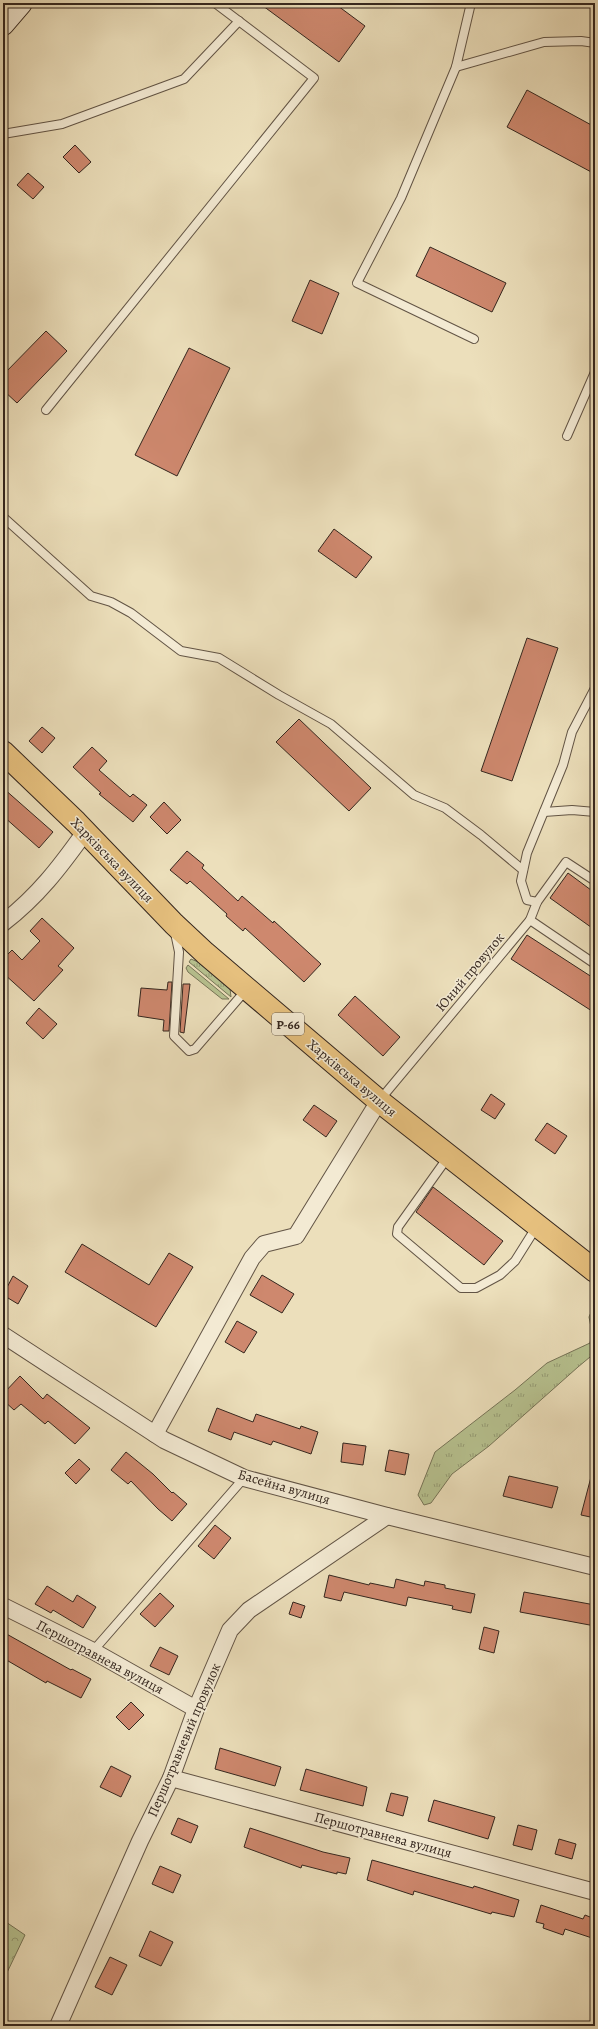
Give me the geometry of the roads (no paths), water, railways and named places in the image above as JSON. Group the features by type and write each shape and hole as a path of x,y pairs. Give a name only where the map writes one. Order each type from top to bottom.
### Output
{"main road":[{"name":"Харківська вулиця","path":"3,752 85,832 174,924 247,989 379,1102 595,1271"}],"street":[{"path":"3,24 21,3"},
{"path":"3,923 20,910 54,876 85,832"},
{"path":"155,1434 252,1258 264,1244 296,1236 379,1102"},
{"name":"Басейна вулиця","path":"3,1335 155,1434 244,1478 387,1516 595,1567"},
{"name":"Першотравневий провулок","path":"58,2026 140,1841 171,1778 196,1709 230,1630 249,1610 387,1516"},
{"name":"Першотравнева вулиця","path":"3,1606 93,1652 196,1709"},
{"name":"Першотравнева вулиця","path":"171,1778 595,1892"}],"lane":[{"path":"46,410 314,78 215,3"},
{"path":"472,3 456,68 400,198 357,283 474,339"},
{"path":"3,134 62,124 184,79 239,21"},
{"path":"456,68 544,42 595,43"},
{"path":"567,436 595,372"},
{"path":"3,516 91,596 111,602 131,613 181,651 220,658 279,695 331,724 414,795 445,808 481,835 523,870"},
{"path":"537,902 527,900 521,881 527,854 564,765 572,732 595,688"},
{"path":"544,812 572,810 595,812"},
{"name":"Юний провулок","path":"379,1102 530,920 537,902 566,862 595,881"},
{"path":"530,920 595,964"},
{"path":"174,924 179,952 174,1036 189,1051 195,1049 247,989"},
{"path":"448,1156 398,1227 397,1234 461,1288 476,1288 500,1275 515,1261 538,1226"},
{"path":"93,1652 244,1478"}]}
